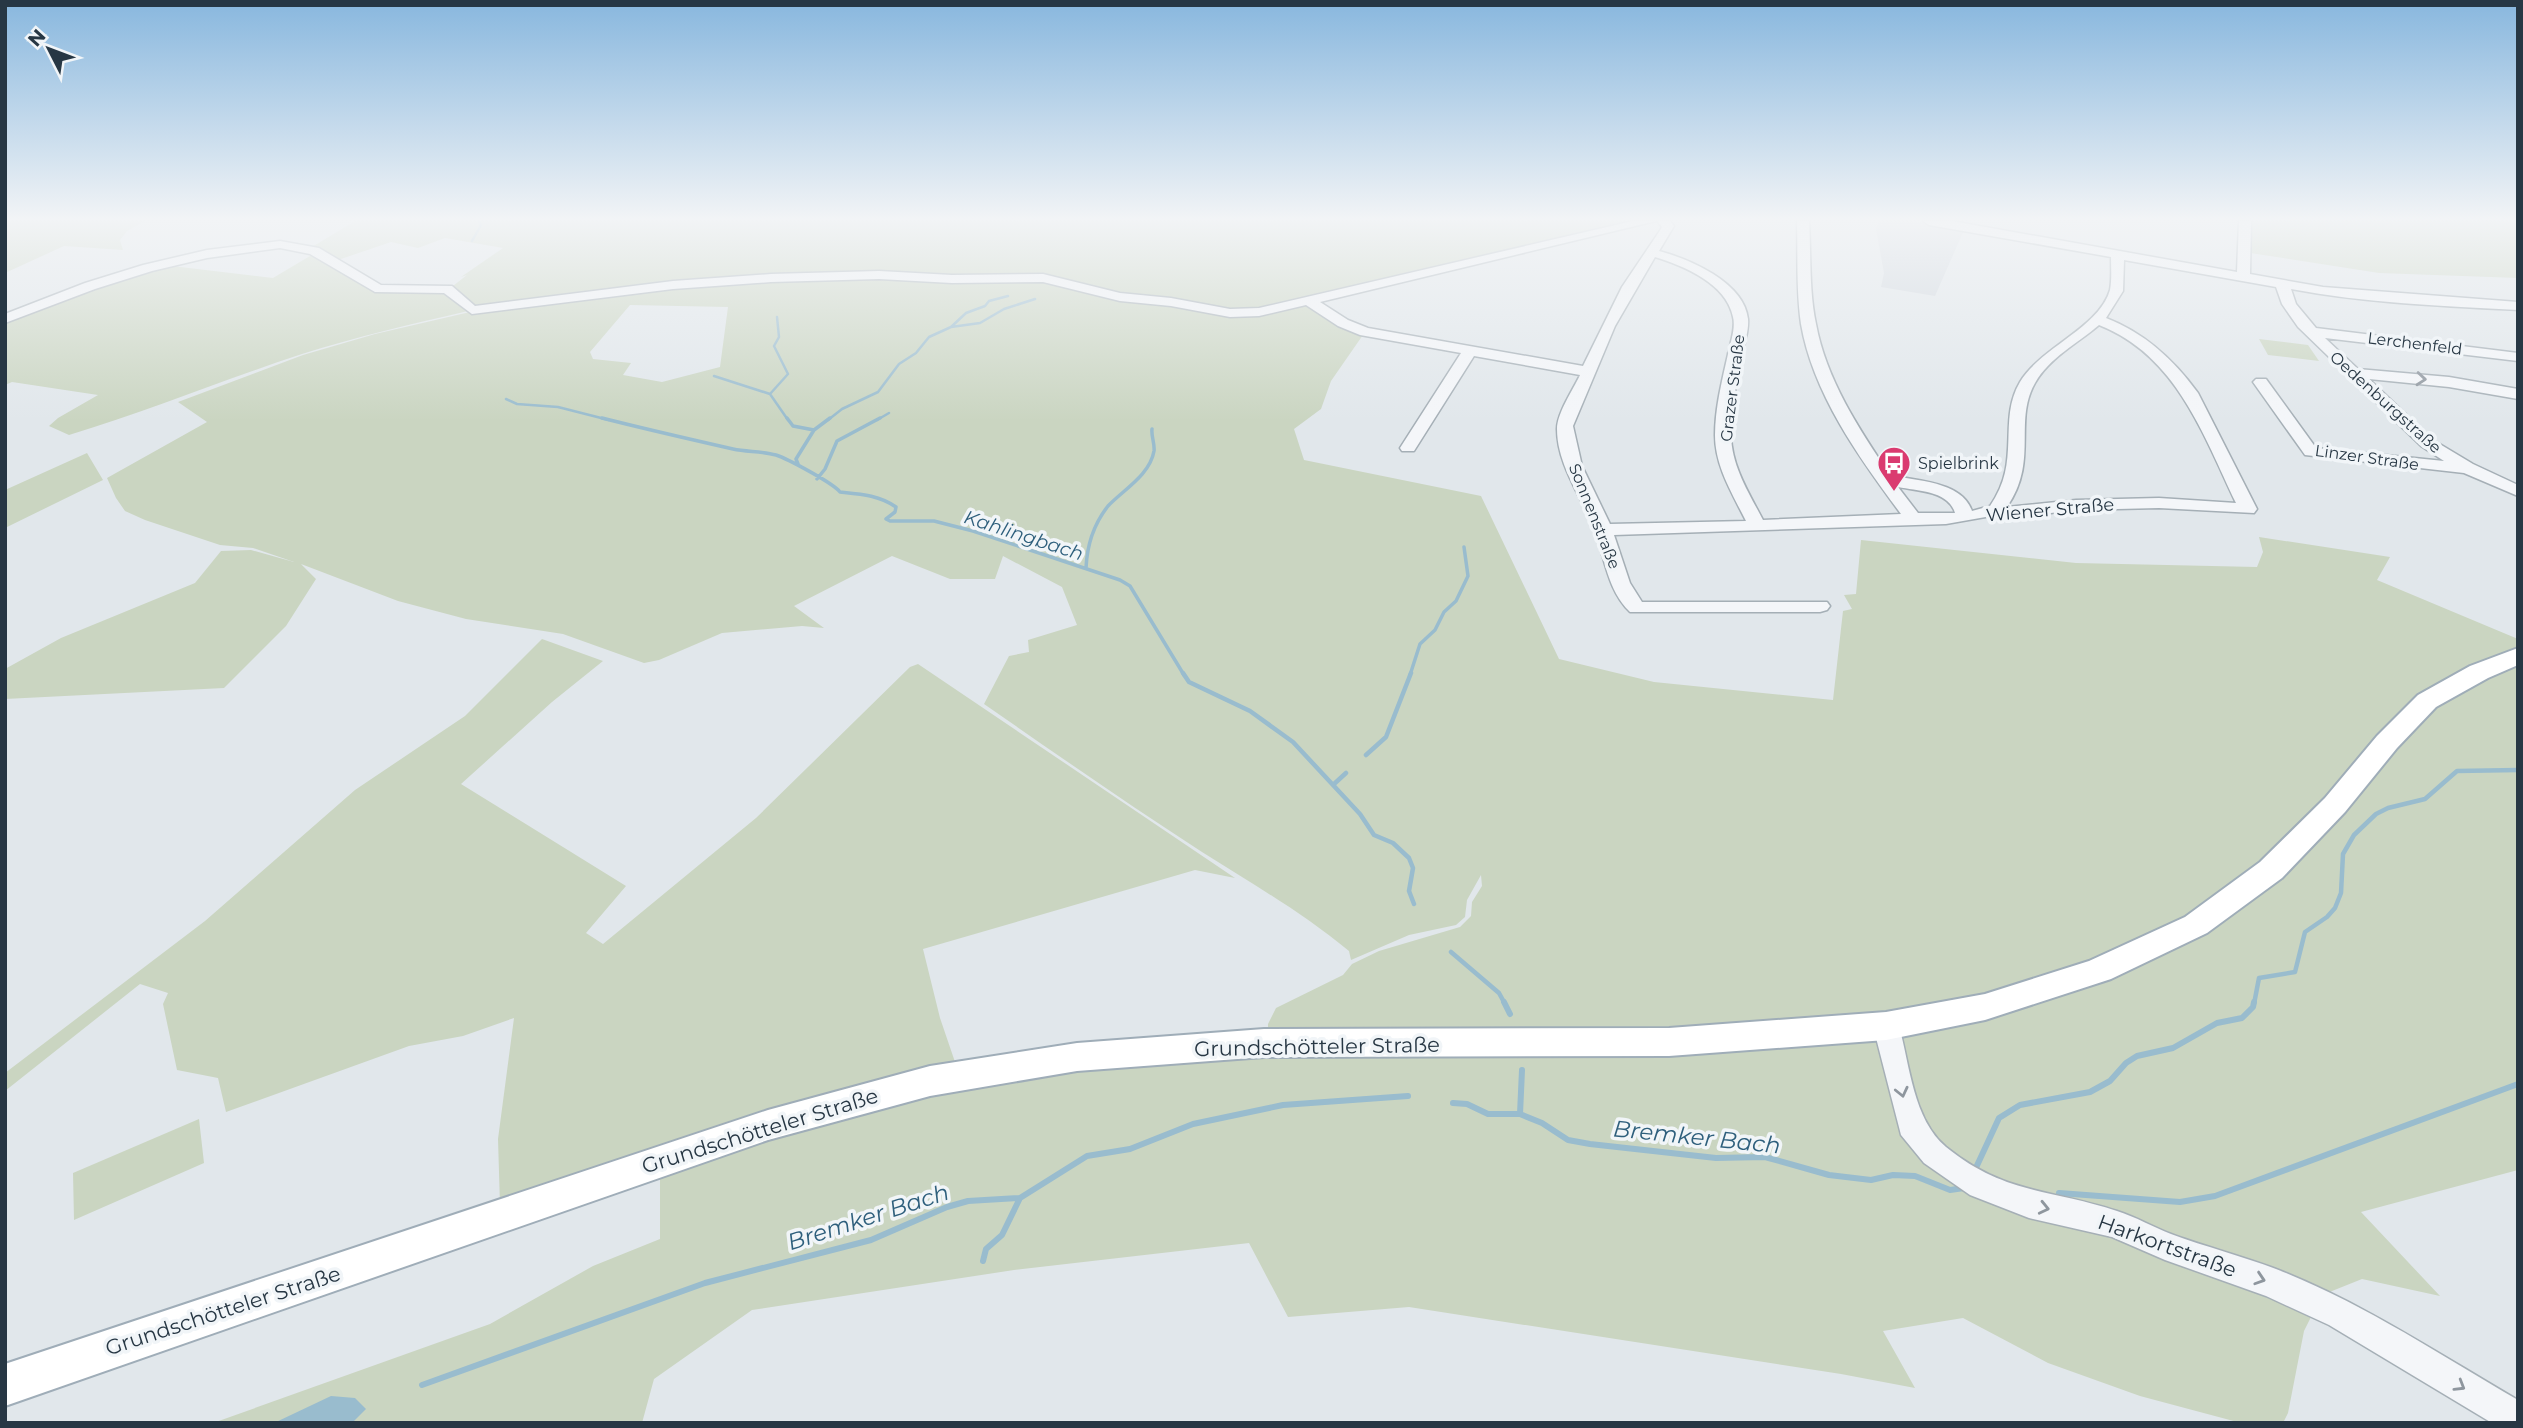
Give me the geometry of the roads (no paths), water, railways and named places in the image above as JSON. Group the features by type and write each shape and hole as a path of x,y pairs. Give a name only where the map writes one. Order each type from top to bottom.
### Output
{"main road":[{"name":"Grundschötteler Straße","path":"5,1385 756,1129 860,1098 930,1081 1077,1057 1264,1043 1669,1042 1886,1026 1985,1007 2087,974 2196,925 2271,870 2335,805 2387,742 2427,701 2479,672 2518,656"}],"street":[{"path":"5,319 84,288"},
{"path":"376,288 447,289 472,310 652,288"},
{"path":"1077,288 1096,293 1171,302 1230,313 1259,312 1371,288"},
{"name":"Sonnenstraße","path":"1629,288 1566,425 1566,441 1580,484 1603,530 1627,598 1637,608 1820,606"},
{"name":"Grazer Straße","path":"1722,288 1737,304 1741,319 1726,414 1724,446 1733,478 1756,524"},
{"path":"1808,288 1812,339 1832,390 1883,478 1913,518"},
{"path":"1996,510 2014,479 2020,398 2029,379 2053,354 2097,319 2111,303 2116,288"},
{"name":"Oedenburgstraße","path":"2283,288 2289,304 2311,332 2427,443 2467,468 2518,491"},
{"path":"2308,288 2374,297 2518,306"},
{"path":"1311,302 1352,328 1590,372"},
{"name":"Wiener Straße","path":"1603,530 1965,517 1996,510 2010,513 2076,505 2159,503 2248,509 2190,393 2179,378 2146,346 2117,326 2097,319"},
{"name":"Lerchenfeld","path":"2311,332 2425,343 2518,357"},
{"path":"1408,448 1470,350"},
{"path":"2353,373 2449,382 2518,394"},
{"name":"Linzer Straße","path":"2261,382 2311,452 2467,468"},
{"path":"1883,478 1951,494 1961,503 1965,517"},
{"name":"Harkortstraße","path":"1886,1026 1911,1126 1934,1154 1969,1179 2029,1205 2115,1224 2165,1246 2273,1283 2340,1314 2517,1419"}],"water":[{"path":"331,1396 355,1398 366,1409 352,1423 274,1423"}],"waterway":[{"path":"951,327 966,313 985,306 989,301 1008,296"},
{"path":"951,327 980,323 1004,309 1035,299"},
{"path":"770,394 788,374 774,346 779,337 777,317"},
{"path":"828,420 842,409 878,392 899,364 916,353 929,337 951,327"},
{"path":"714,376 770,394"},
{"path":"770,394 788,420"},
{"name":"Kahlingbach","path":"506,399 517,404 558,407 609,420"},
{"path":"877,420 889,413"},
{"name":"Kahlingbach","path":"602,418 733,449 776,455 819,477"},
{"path":"787,418 793,426 814,430"},
{"path":"814,430 830,418"},
{"path":"819,477 837,441 880,418"},
{"path":"1086,568 1089,543 1098,520 1108,506 1142,475 1151,460 1154,448 1152,429"},
{"path":"798,464 796,459 814,430"},
{"name":"Kahlingbach","path":"819,477 840,492 869,496 890,503 896,507 895,512 886,519 890,521 934,521 973,531 1120,580 1130,586 1184,675"},
{"path":"1410,675 1420,644 1435,630 1444,612 1456,601 1468,576 1464,547"},
{"name":"Kahlingbach","path":"1183,673 1189,682 1250,711 1293,742 1360,814 1374,835 1393,843 1409,858 1413,868 1409,891 1414,904"},
{"path":"1366,755 1386,737 1411,673"},
{"name":"Bremker Bach","path":"2254,1004 2259,978 2295,972 2305,932 2335,908 2341,893 2343,854 2354,835 2376,814 2388,808 2425,799 2457,771 2518,770"},
{"path":"1334,784 1346,773"},
{"path":"1451,952 1499,993 1505,1004"},
{"name":"Bremker Bach","path":"1974,1172 1999,1118 2020,1105 2090,1092 2110,1081 2126,1063 2137,1056 2173,1048 2217,1023 2242,1018 2253,1007 2254,1002"},
{"path":"1505,1004 1510,1014"},
{"path":"1520,1114 1522,1070"},
{"path":"2059,1193 2180,1202 2215,1196 2518,1084"},
{"name":"Bremker Bach","path":"1020,1198 1087,1156 1130,1149 1193,1124 1283,1105 1408,1096"},
{"name":"Bremker Bach","path":"1453,1103 1467,1104 1488,1114 1520,1114"},
{"name":"Bremker Bach","path":"1520,1114 1542,1123 1568,1140 1590,1144 1716,1158 1765,1157 1829,1175 1871,1180 1893,1175 1915,1176 1950,1190 1964,1188"},
{"name":"Bremker Bach","path":"422,1385 705,1283 871,1240 947,1207 968,1201 1020,1198"},
{"path":"983,1261 986,1249 1002,1235 1020,1198"}],"place":[{"name":"Spielbrink","path":"1894,493"}]}
